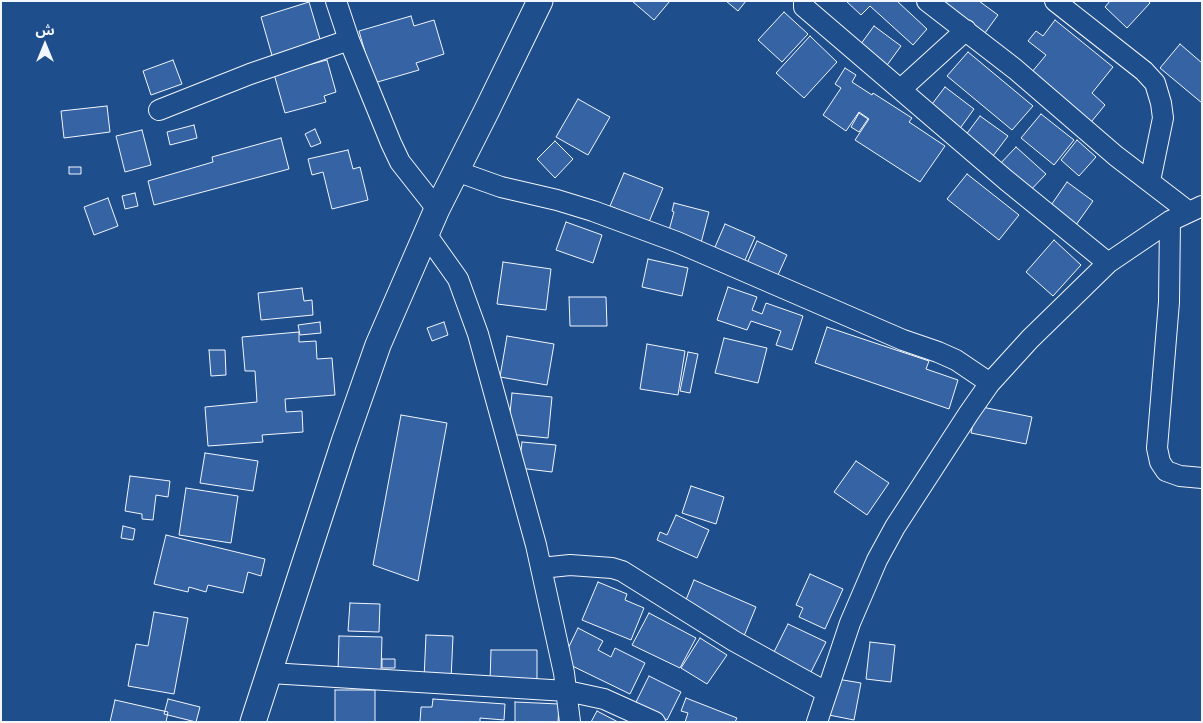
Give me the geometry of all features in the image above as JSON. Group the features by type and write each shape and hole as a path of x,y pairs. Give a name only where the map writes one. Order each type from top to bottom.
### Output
{"main road":[{"path":"252,722 270,673 344,442 378,345 437,209 492,102 540,1"}],"street":[{"path":"336,1 349,40 390,143 400,162 437,209"},
{"path":"804,1 804,7 1006,180 1108,264"},
{"path":"927,1 1015,68 1116,156 1150,181 1195,209"},
{"path":"1055,1 1144,71 1155,83 1163,118 1150,181"},
{"path":"902,89 966,30"},
{"path":"159,110 259,71 349,40"},
{"path":"456,172 501,187 557,200 593,211 677,242 903,340 956,360 990,383"},
{"path":"817,722 861,594 886,543 990,383 1030,339 1108,264 1170,221 1195,209"},
{"path":"1170,221 1169,302 1157,448 1160,462 1166,471 1180,476 1202,478"},
{"path":"426,234 458,279 478,334 536,545 567,691 570,722"},
{"path":"536,545 570,565"},
{"path":"541,568 570,565 612,568 622,571 734,641 826,692"},
{"path":"546,592 570,565"},
{"path":"270,673 567,691 604,699 655,722"}],"building":[{"path":"632,1 670,1 654,20"},
{"path":"726,1 746,1 738,11"},
{"path":"846,1 897,1 927,29 913,45 870,6 861,15"},
{"path":"932,1 979,1 998,15 982,37"},
{"path":"1110,1 1148,1 1150,3 1127,28 1105,7"},
{"path":"309,2 320,39 308,43 310,48 273,59 261,17"},
{"path":"784,12 808,34 782,62 758,40"},
{"path":"411,16 414,26 434,20 444,54 416,63 419,70 374,83 359,31"},
{"path":"1055,20 1113,67 1092,93 1105,105 1087,127 1027,78 1046,55 1028,41 1036,31 1043,36"},
{"path":"874,26 901,46 882,72 855,52"},
{"path":"810,36 837,62 804,98 776,73"},
{"path":"1180,44 1202,63 1202,103 1160,68"},
{"path":"968,52 1033,106 1012,130 947,76"},
{"path":"173,60 182,84 151,95 143,71"},
{"path":"327,60 336,92 324,96 326,102 285,113 274,74"},
{"path":"845,68 856,75 852,82 912,118 909,122 945,146 920,182 855,140 869,119 859,112 846,131 823,115 841,88 835,84"},
{"path":"945,87 974,109 956,134 926,112"},
{"path":"578,99 610,117 588,155 556,137"},
{"path":"107,106 110,132 64,138 61,111"},
{"path":"859,113 868,119 859,132 851,127"},
{"path":"1041,114 1074,140 1054,165 1021,138"},
{"path":"980,116 1008,136 993,156 965,136"},
{"path":"194,125 197,138 170,145 167,132"},
{"path":"315,129 321,143 311,147 305,134"},
{"path":"142,130 151,165 125,172 116,136"},
{"path":"281,138 289,169 154,205 148,181 213,162 212,157"},
{"path":"1077,140 1096,157 1079,176 1061,160"},
{"path":"555,141 573,159 555,178 537,159"},
{"path":"1016,147 1046,174 1026,195 997,167"},
{"path":"348,150 353,169 360,167 368,200 332,209 323,172 312,175 308,159"},
{"path":"69,167 81,167 81,174 69,174"},
{"path":"624,173 663,188 649,222 610,206"},
{"path":"967,174 1019,215 999,240 947,199"},
{"path":"1067,182 1093,201 1071,232 1045,214"},
{"path":"135,193 138,206 125,209 122,196"},
{"path":"108,198 118,226 94,235 84,207"},
{"path":"674,203 709,212 701,243 668,234 674,212 672,211"},
{"path":"566,222 602,235 593,263 556,250"},
{"path":"725,224 755,237 742,267 712,254"},
{"path":"1054,240 1081,265 1053,296 1026,272"},
{"path":"757,241 787,255 773,286 743,272"},
{"path":"648,259 688,268 682,296 642,287"},
{"path":"503,262 551,269 546,310 497,304"},
{"path":"728,287 757,297 752,310 762,314 766,303 803,316 792,350 776,345 781,331 751,321 747,330 717,320"},
{"path":"302,288 304,301 312,300 313,315 261,320 258,293"},
{"path":"569,297 606,297 607,326 570,326"},
{"path":"320,322 321,333 300,335 298,325"},
{"path":"444,322 448,335 432,341 427,328"},
{"path":"827,327 929,361 926,369 958,380 949,409 815,363"},
{"path":"299,332 299,342 316,341 317,359 332,358 335,395 285,399 286,412 302,411 303,432 262,435 263,442 208,446 205,407 257,402 255,371 245,371 242,337"},
{"path":"507,336 554,344 547,385 500,377"},
{"path":"724,338 767,348 758,383 715,373"},
{"path":"647,344 685,351 678,395 640,389"},
{"path":"209,350 225,350 226,375 211,376"},
{"path":"688,352 698,354 690,393 680,391"},
{"path":"512,393 552,397 548,438 508,434"},
{"path":"977,406 1032,417 1026,444 971,433"},
{"path":"401,415 447,423 418,581 373,565"},
{"path":"522,442 556,445 552,472 519,468"},
{"path":"205,453 258,461 253,491 200,483"},
{"path":"856,461 889,483 867,515 834,492"},
{"path":"130,476 170,481 168,497 156,495 153,520 142,519 142,514 125,511"},
{"path":"691,486 724,497 716,524 682,513"},
{"path":"186,488 238,496 231,543 179,535"},
{"path":"676,515 709,530 697,558 657,540 660,532 667,535"},
{"path":"123,526 135,529 133,540 121,538"},
{"path":"166,535 265,559 261,576 248,572 243,593 208,585 206,592 189,587 188,592 154,584"},
{"path":"810,574 843,589 825,629 799,617 803,608 796,605"},
{"path":"694,580 756,607 742,641 681,612"},
{"path":"598,582 627,594 625,600 644,608 631,640 582,620"},
{"path":"350,603 380,604 379,632 348,631"},
{"path":"154,612 188,618 174,694 128,686 136,644 148,646"},
{"path":"649,613 696,638 680,668 632,645"},
{"path":"788,624 826,642 809,676 771,658"},
{"path":"578,628 603,641 598,650 611,657 615,648 645,663 630,694 562,661"},
{"path":"426,635 453,636 451,680 424,679"},
{"path":"339,636 382,637 381,672 338,671"},
{"path":"700,638 727,655 707,684 681,668"},
{"path":"870,642 895,645 891,682 866,679"},
{"path":"491,650 537,650 537,683 490,682"},
{"path":"382,659 395,659 395,668 382,668"},
{"path":"649,676 681,692 667,720 635,704"},
{"path":"831,678 861,683 854,720 824,714"},
{"path":"335,690 375,690 375,722 335,722"},
{"path":"686,698 737,718 735,722 685,722 688,713 681,711"},
{"path":"168,699 200,707 196,722 164,714"},
{"path":"433,699 505,704 504,720 480,718 480,722 420,722 421,707 432,707"},
{"path":"115,700 168,712 166,722 110,722"},
{"path":"515,702 559,704 558,722 515,722"},
{"path":"597,711 618,722 591,722"}]}
